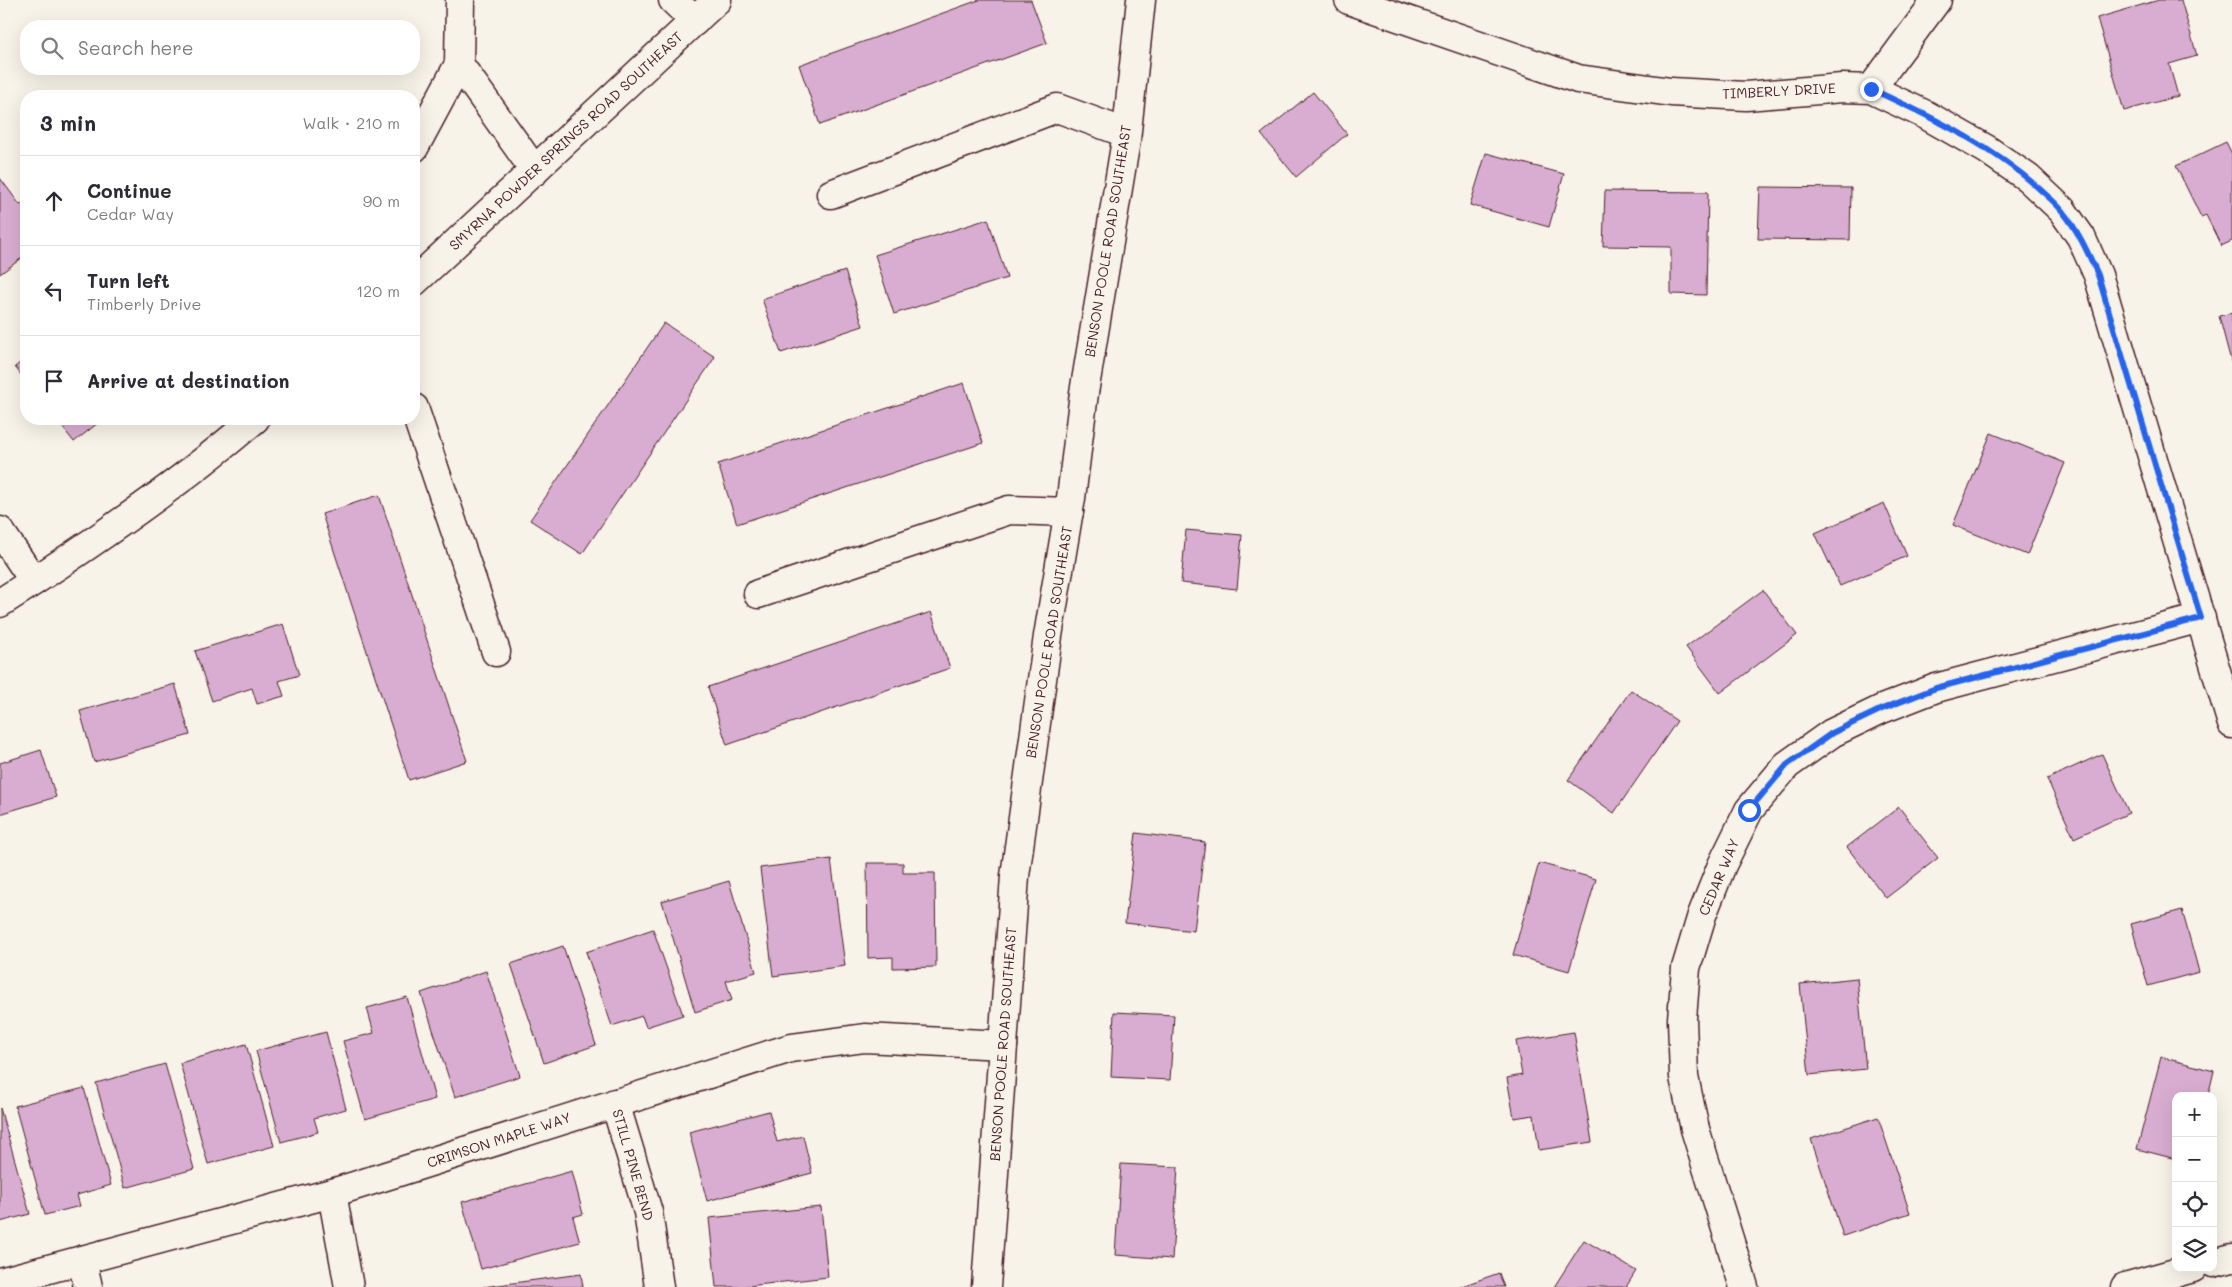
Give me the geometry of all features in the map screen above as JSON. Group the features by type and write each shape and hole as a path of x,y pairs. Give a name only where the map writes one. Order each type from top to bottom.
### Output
{"street":[{"path":"420,137 459,64 460,0"},
{"path":"673,0 695,20"},
{"name":"SMYRNA POWDER SPRINGS ROAD SOUTHEAST","path":"420,276 717,0"},
{"name":"BENSON POOLE ROAD SOUTHEAST","path":"986,1287 1016,876 1048,636 1069,512 1084,393 1126,133 1141,0"},
{"name":"TIMBERLY DRIVE","path":"1349,0 1578,79 1671,92 1746,96 1842,88 1871,89 1926,115 1986,149 2028,178 2062,210 2081,237 2098,275 2232,724"},
{"path":"1871,89 1937,0"},
{"path":"459,64 535,171"},
{"path":"831,194 1057,108 1126,133"},
{"path":"0,603 102,536 164,491 246,425"},
{"path":"420,425 496,652"},
{"path":"758,594 1009,510 1069,512"},
{"path":"0,531 34,582"},
{"name":"CEDAR WAY","path":"1744,1287 1695,1129 1684,1077 1682,1019 1686,968 1702,916 1722,865 1749,810 1787,765 1832,733 1882,709 1945,686 2201,618"},
{"name":"CRIMSON MAPLE WAY","path":"0,1282 332,1193 791,1048 865,1038 1003,1045"},
{"name":"STILL PINE BEND","path":"615,1103 648,1212 659,1287"},
{"path":"332,1193 349,1287"},
{"path":"2217,1262 2232,1258"},
{"path":"82,1260 88,1287"},
{"path":"2125,1287 2179,1272"}],"building":[{"path":"979,0 1031,0 1047,43 820,125 799,65"},
{"path":"2159,0 2181,0 2197,56 2169,64 2178,96 2124,111 2097,18"},
{"path":"1313,92 1347,134 1296,177 1261,134"},
{"path":"2226,142 2232,154 2232,241 2221,246 2206,215 2201,217 2176,166"},
{"path":"1486,153 1564,174 1549,227 1470,205"},
{"path":"0,178 20,205 20,259 0,274"},
{"path":"1760,187 1851,188 1850,240 1758,239"},
{"path":"1605,191 1708,192 1706,295 1671,294 1671,247 1603,246"},
{"path":"988,219 1007,278 894,314 875,255"},
{"path":"845,271 863,326 781,353 762,299"},
{"path":"2232,313 2232,365 2219,316"},
{"path":"664,323 715,357 582,554 530,520"},
{"path":"20,363 20,373 15,367"},
{"path":"964,383 983,443 737,524 718,464"},
{"path":"61,425 95,425 74,442"},
{"path":"1991,433 2065,463 2027,555 1953,525"},
{"path":"379,495 467,761 409,780 322,514"},
{"path":"1884,503 1907,556 1840,586 1815,533"},
{"path":"1186,530 1242,535 1237,589 1181,583"},
{"path":"1763,590 1797,635 1720,693 1686,647"},
{"path":"931,612 950,668 727,745 708,687"},
{"path":"283,624 299,675 279,681 284,696 257,704 252,688 212,701 195,651"},
{"path":"175,684 190,735 94,762 80,711"},
{"path":"1631,690 1677,721 1614,813 1568,780"},
{"path":"41,750 56,797 0,814 0,763"},
{"path":"2102,754 2129,813 2074,838 2047,779"},
{"path":"1899,807 1938,858 1886,898 1847,847"},
{"path":"1136,833 1205,842 1194,931 1125,923"},
{"path":"831,859 845,966 773,976 760,868"},
{"path":"867,863 903,863 903,873 935,873 936,967 893,968 893,957 868,958"},
{"path":"1539,863 1596,879 1569,971 1513,955"},
{"path":"729,881 756,972 726,981 732,1000 695,1012 662,901"},
{"path":"2182,910 2199,972 2148,986 2131,924"},
{"path":"653,929 683,1015 646,1027 642,1016 612,1026 586,952"},
{"path":"563,946 596,1045 544,1063 511,964"},
{"path":"486,971 520,1076 455,1097 421,993"},
{"path":"1857,978 1866,1069 1809,1075 1800,984"},
{"path":"407,997 435,1099 365,1119 343,1041 374,1033 367,1008"},
{"path":"1114,1012 1174,1015 1170,1080 1111,1077"},
{"path":"326,1032 346,1109 314,1118 318,1132 281,1142 256,1051"},
{"path":"1574,1032 1592,1142 1539,1150 1534,1115 1514,1118 1507,1078 1522,1075 1516,1041"},
{"path":"246,1044 274,1146 208,1164 180,1063"},
{"path":"2161,1057 2214,1071 2209,1092 2172,1092 2172,1158 2137,1149"},
{"path":"165,1064 194,1169 125,1188 96,1083"},
{"path":"84,1088 111,1185 77,1195 80,1206 45,1215 15,1106"},
{"path":"0,1108 30,1214 0,1222"},
{"path":"769,1111 777,1142 803,1136 812,1173 707,1201 689,1132"},
{"path":"1878,1117 1910,1213 1843,1236 1811,1139"},
{"path":"1121,1164 1178,1167 1172,1259 1115,1255"},
{"path":"572,1171 583,1214 573,1217 580,1242 481,1269 462,1202"},
{"path":"821,1207 828,1277 739,1287 716,1287 709,1218"},
{"path":"1584,1240 1636,1271 1626,1287 1554,1287"},
{"path":"1499,1273 1504,1287 1459,1287"},
{"path":"581,1274 583,1287 483,1287"}],"route":[{"path":"1749,810 1787,765 1832,733 1882,709 1936,688 2201,618 2098,275 2081,237 2062,210 2028,178 1986,149 1926,115 1871,89"}]}
